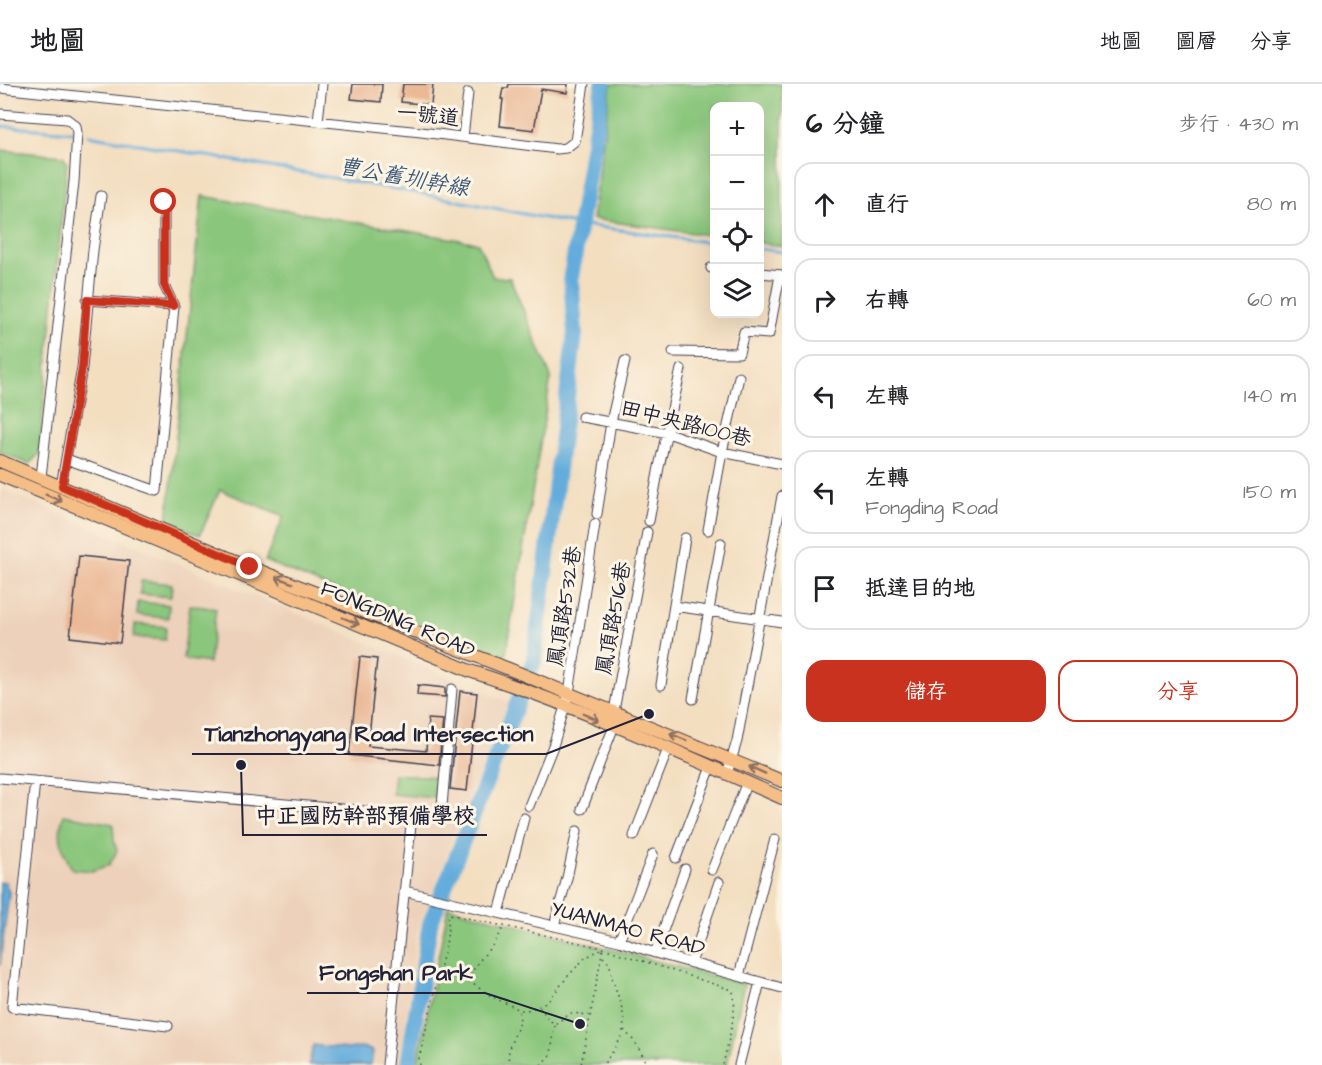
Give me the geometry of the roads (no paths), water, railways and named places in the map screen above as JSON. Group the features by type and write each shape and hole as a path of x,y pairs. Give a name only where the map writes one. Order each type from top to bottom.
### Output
{"main road":[{"name":"FONGDING ROAD","path":"0,461 250,567 542,682 782,781"},
{"name":"FONGDING ROAD","path":"0,475 470,671 510,684 614,726 782,798"}],"street":[{"path":"318,122 322,84"},
{"name":"一號道","path":"0,88 60,89 318,122 566,148 575,141 577,135 584,84"},
{"path":"463,137 468,93"},
{"path":"0,114 67,119 76,126 77,133 74,182 41,477"},
{"path":"62,486 82,368 87,300 101,196"},
{"path":"66,459 158,491 174,306 164,285 164,202"},
{"path":"674,352 739,353 744,332 769,334 781,275 764,273"},
{"path":"87,300 174,306"},
{"name":"鳳頂路532巷","path":"529,806 553,746 569,693 611,422 625,362"},
{"name":"鳳頂路516巷","path":"614,711 659,467 681,369"},
{"path":"708,530 738,377"},
{"name":"田中央路100巷","path":"582,417 668,433 722,452 782,464"},
{"path":"727,774 732,759 782,496"},
{"path":"661,685 685,538"},
{"path":"693,699 721,543"},
{"path":"674,606 782,622"},
{"path":"0,778 441,818 452,689"},
{"path":"582,809 614,726"},
{"path":"634,836 668,749"},
{"path":"676,858 711,767"},
{"path":"35,781 12,1007 168,1026"},
{"path":"712,870 747,783"},
{"path":"387,1065 412,815"},
{"path":"499,913 524,818"},
{"path":"555,926 577,831"},
{"path":"740,976 775,839"},
{"path":"619,941 653,854"},
{"path":"655,953 685,869"},
{"path":"691,963 718,882"},
{"name":"YUANMAO ROAD","path":"404,891 619,941 782,988"},
{"path":"740,1065 760,982"}],"water":[{"path":"0,882 5,882 9,892 0,966"},
{"path":"313,1045 348,1049 362,1047 373,1051 371,1065 309,1065"}],"waterway":[{"path":"408,1065 430,924 534,661 575,333 571,277 603,84"},
{"path":"0,126 72,132"},
{"name":"曹公舊圳幹線","path":"88,135 418,193 570,223 710,242"},
{"name":"曹公舊圳幹線","path":"764,250 782,252"}],"place":[{"name":"Tianzhongyang Road Intersection","path":"649,714"},
{"name":"中正國防幹部預備學校","path":"241,765"},
{"name":"Fongshan Park","path":"580,1024"}]}
